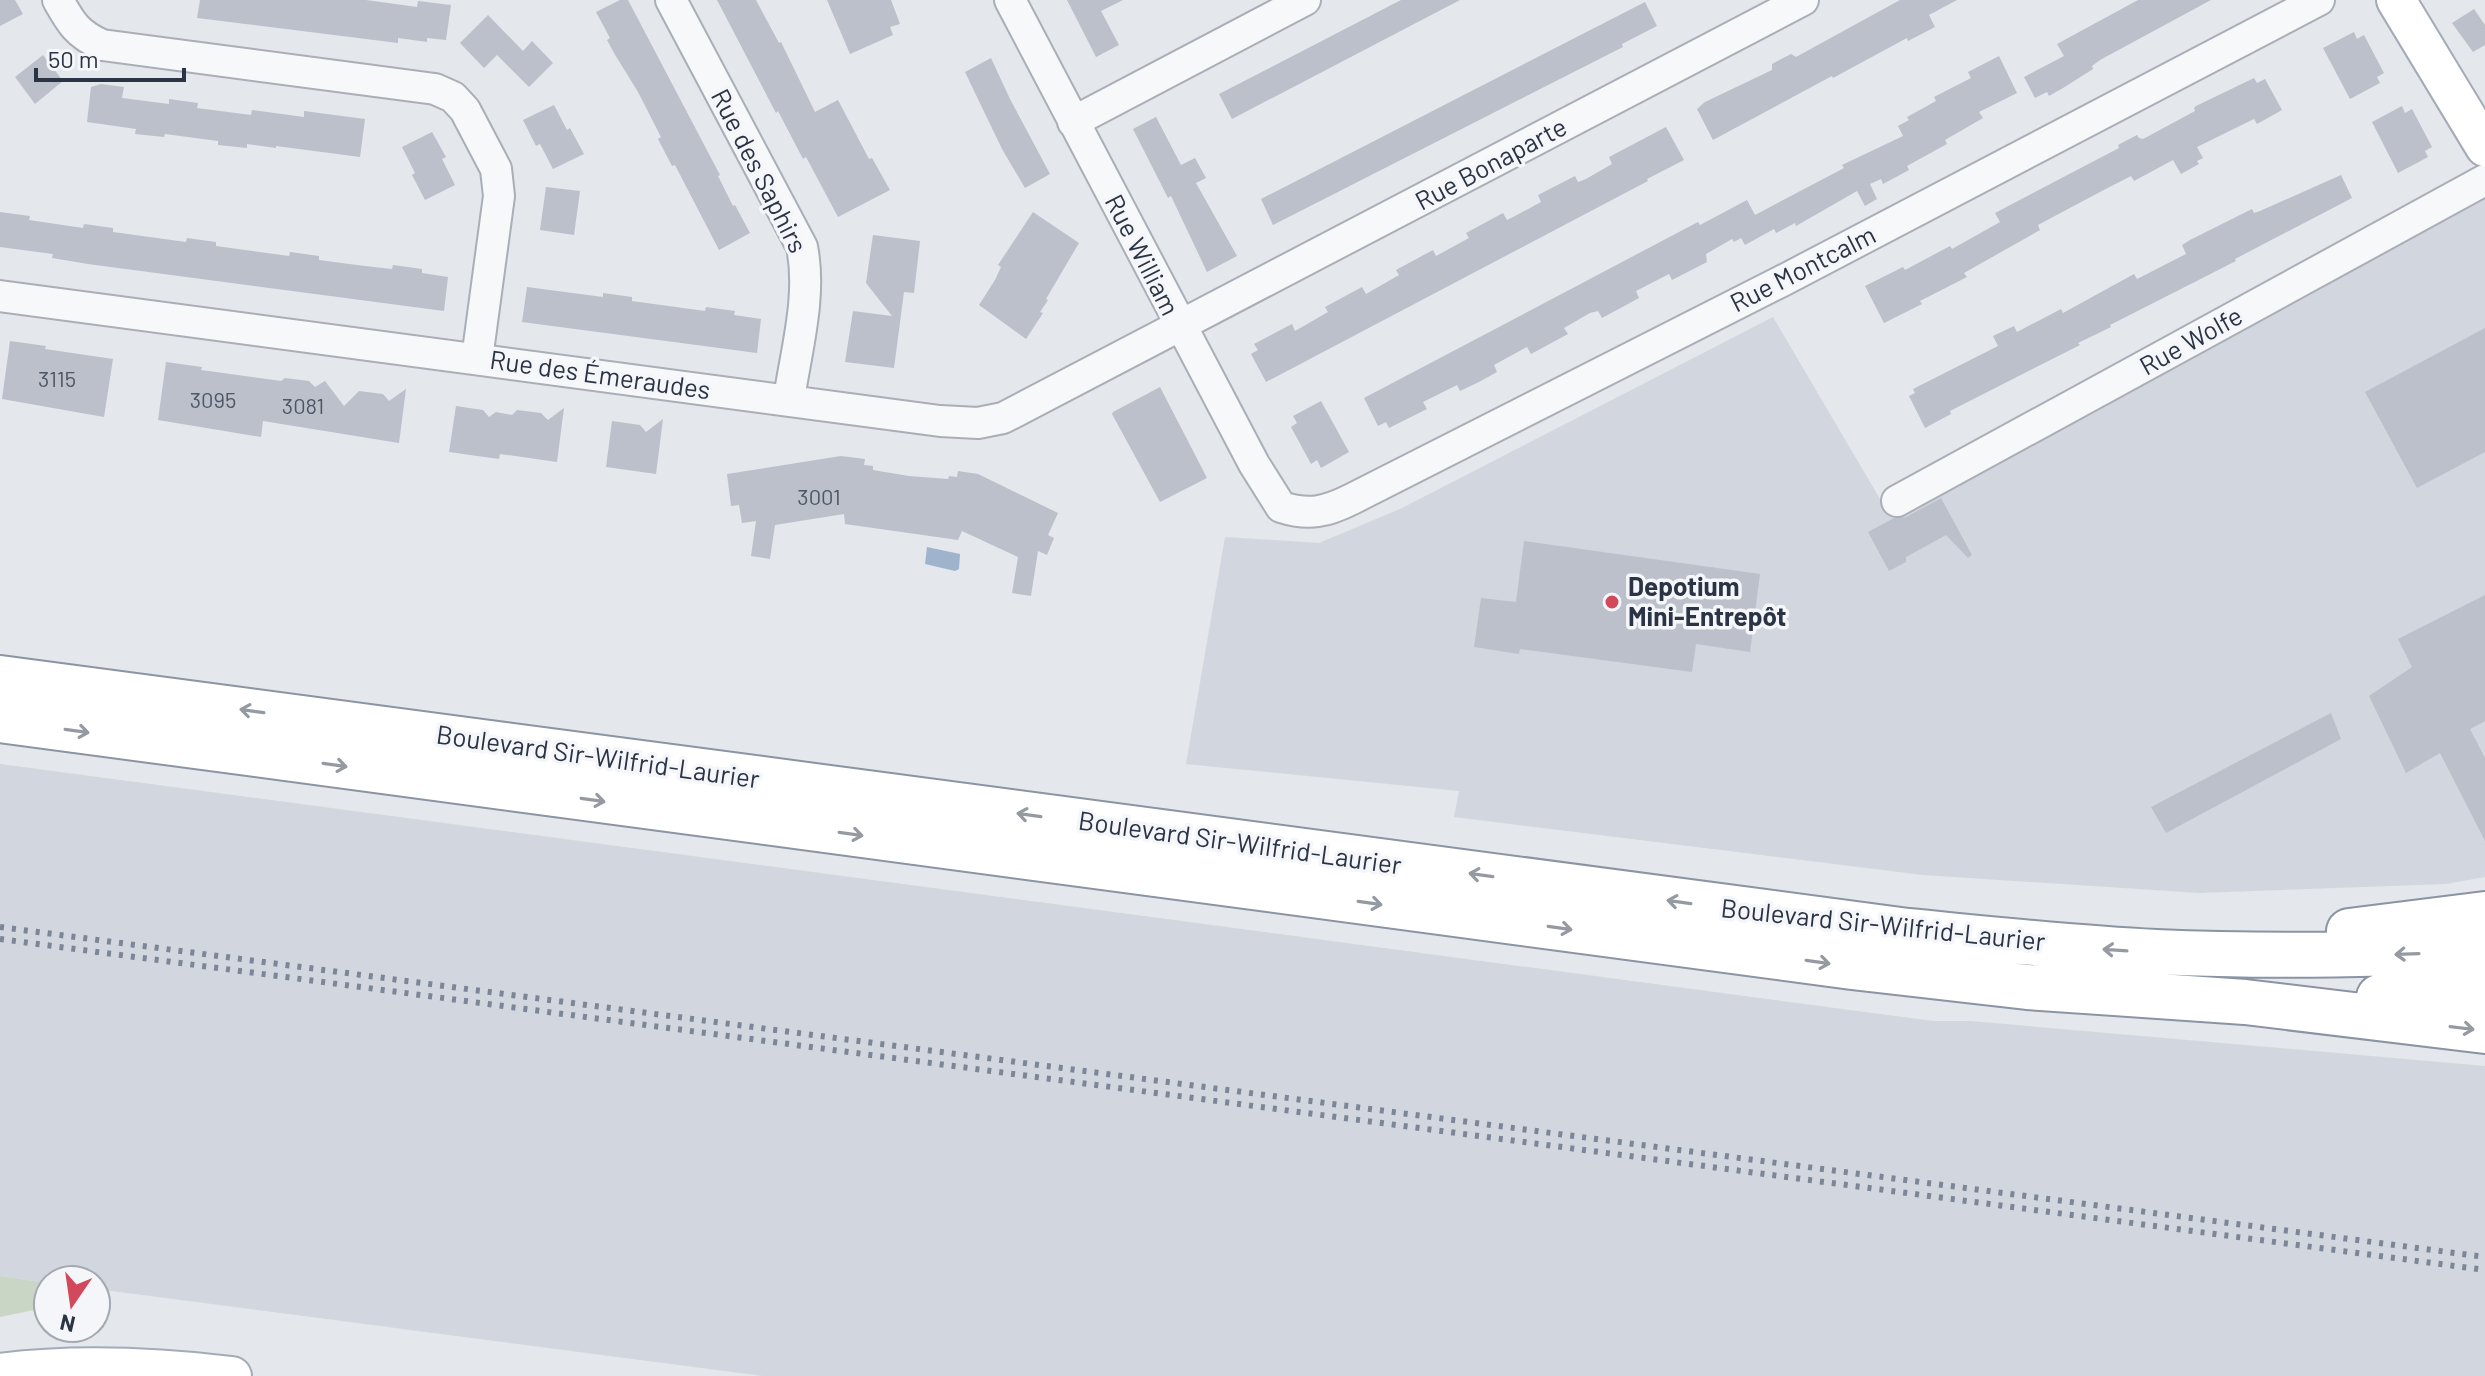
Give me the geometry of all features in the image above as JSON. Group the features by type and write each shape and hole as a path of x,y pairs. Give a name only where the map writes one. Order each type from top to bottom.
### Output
{"highway":[{"path":"0,659 87,689"},
{"name":"Boulevard Sir-Wilfrid-Laurier","path":"0,678 1820,920 2042,944 2193,954 2317,956 2485,950"},
{"name":"Boulevard Sir-Wilfrid-Laurier","path":"0,720 1852,967 2027,987 2245,1002"},
{"path":"2193,954 2485,914"},
{"path":"2245,1002 2485,993"},
{"path":"2245,1002 2485,1031"}],"main road":[{"path":"2396,0 2485,147"},
{"path":"0,1373 60,1367 177,1369 232,1376"}],"street":[{"path":"58,0 83,36 102,45 435,89 453,97 465,110 496,169 498,183 499,196 477,359"},
{"name":"Rue des Saphirs","path":"671,0 802,247 806,266 804,295 789,399"},
{"name":"Rue William","path":"1010,0 1180,328 1281,507"},
{"path":"1073,122 1305,0"},
{"name":"Rue Bonaparte","path":"1180,328 1803,0"},
{"name":"Rue Montcalm","path":"1281,507 1304,514 1341,505 1782,281 2319,0"},
{"name":"Rue Wolfe","path":"1897,501 2485,180"},
{"name":"Rue des Émeraudes","path":"0,296 940,421 978,423 1003,418 1180,328"}],"shaded area":[{"path":"2485,193 2485,877 2446,884 2199,893 1923,875 1454,817 1459,791 1186,764 1225,537 1319,543 1400,509 1773,317 1887,511"},
{"path":"0,764 1933,1021 1970,1021 2485,1066 2485,1376 763,1376 112,1291 112,1264 32,1264 32,1281 0,1276"}],"green space":[{"path":"0,1276 32,1281 32,1310 0,1317"}],"water":[{"path":"927,547 960,554 959,569 955,571 925,564"}],"building":[{"path":"0,0 15,0 23,14 0,26"},
{"path":"200,0 366,0 417,7 418,1 451,5 446,40 427,38 427,42 398,38 398,43 197,18"},
{"path":"620,0 628,0 720,175 733,206 750,233 719,250 658,139 661,137 638,92 607,40 610,38 596,12"},
{"path":"717,0 756,0 781,42 815,112 838,100 869,159 872,158 890,190 838,217 806,157 803,159 778,111 776,113"},
{"path":"827,0 891,0 900,24 890,27 893,35 850,54"},
{"path":"1067,0 1123,0 1101,11 1119,45 1096,57"},
{"path":"1401,0 1460,0 1232,119 1219,94"},
{"path":"1900,0 1957,0 1929,15 1935,27 1832,76 1713,140 1697,109 1705,102 1772,70 1772,64 1791,54 1796,57"},
{"path":"2138,0 2211,0 2100,60 2092,66 2093,69 2049,96 2047,92 2035,98 2024,77 2064,56 2057,44"},
{"path":"1645,2 1657,26 1622,44 1623,47 1273,225 1261,199"},
{"path":"2474,9 2485,25 2485,45 2473,52 2452,23"},
{"path":"488,15 523,51 532,41 553,63 529,87 497,55 484,68 460,43"},
{"path":"2354,32 2357,39 2364,35 2384,73 2377,77 2380,83 2350,99 2323,48"},
{"path":"43,55 63,81 35,104 15,77"},
{"path":"1999,56 2017,93 1979,112 1983,118 1945,140 1947,144 1907,166 1909,170 1883,184 1881,179 1870,184 1877,199 1865,206 1857,191 1796,226 1795,223 1776,233 1774,229 1745,245 1741,238 1734,242 1732,239 1706,254 1707,262 1672,280 1669,274 1636,291 1639,298 1602,318 1598,311 1590,313 1564,328 1568,334 1531,354 1527,347 1494,365 1497,372 1479,382 1460,391 1457,385 1423,402 1427,409 1389,428 1386,422 1378,426 1364,398 1698,222 1700,225 1747,200 1755,215 1844,168 1842,165 1903,136 1898,126 1909,120 1907,117 1936,101 1934,97 1971,78 1968,72"},
{"path":"991,58 1050,174 1025,188 1002,149 965,72"},
{"path":"2254,78 2257,83 2265,79 2282,110 2257,124 2254,119 2197,147 2203,158 2197,161 2199,164 2181,174 2173,160 2134,181 2131,176 2038,225 2040,230 1964,273 1967,277 1884,323 1865,286 1903,267 1905,270 1950,246 1952,249 2000,222 1995,213 2119,148 2118,145 2137,135 2143,139 2195,111 2196,106"},
{"path":"101,84 124,87 122,98 169,104 169,99 198,103 197,108 251,115 252,110 304,117 304,111 365,119 360,157 276,146 247,144 247,148 218,145 218,141 165,134 164,137 135,134 136,129 87,122 91,87"},
{"path":"554,105 584,154 553,169 540,144 536,146 523,120"},
{"path":"2402,106 2405,113 2412,109 2432,147 2425,151 2428,157 2398,173 2372,122"},
{"path":"1156,117 1181,165 1195,158 1206,178 1196,183 1237,256 1207,272 1171,196 1168,198 1133,129"},
{"path":"1666,127 1684,160 1266,382 1251,354 1258,350 1254,344 1292,324 1295,331 1328,312 1325,307 1362,287 1366,294 1399,275 1396,270 1433,250 1436,256 1469,238 1466,233 1503,213 1507,220 1515,216 1541,202 1538,195 1575,176 1578,182 1586,179 1612,164 1609,157"},
{"path":"432,132 446,157 442,159 455,185 425,200 402,147"},
{"path":"2341,175 2352,198 2110,325 2078,343 2080,345 1950,411 1951,414 1925,428 1909,396 1915,393 1913,389 1998,346 1993,336 2014,326 2017,332 2061,309 2063,313 2134,274 2137,279 2186,254 2182,245 2190,240 2252,209 2254,213 2260,211"},
{"path":"546,187 580,191 574,235 540,230"},
{"path":"0,212 30,216 29,220 83,228 84,224 113,228 113,232 186,242 187,238 216,242 216,246 289,256 290,252 319,256 319,260 365,266 392,269 393,265 422,269 422,273 448,277 444,311 88,264 52,258 53,254 0,247"},
{"path":"1033,212 1079,243 1026,339 979,305 995,280 1001,267 998,265"},
{"path":"873,235 920,241 914,293 904,292 894,368 845,362 853,311 892,316 866,283"},
{"path":"527,287 603,297 603,293 632,297 632,301 705,311 706,307 735,311 734,315 761,319 757,353 522,322"},
{"path":"2485,328 2485,452 2417,488 2365,392"},
{"path":"10,341 113,359 104,417 2,399"},
{"path":"166,362 281,381 285,378 309,381 315,387 325,381 344,406 359,391 383,394 389,401 406,389 399,443 263,421 261,437 158,420"},
{"path":"1160,387 1207,478 1160,502 1112,414"},
{"path":"1321,401 1349,452 1321,468 1317,460 1311,464 1291,427 1297,423 1293,416"},
{"path":"456,406 483,410 489,417 496,412 512,415 517,410 541,413 548,420 564,408 557,462 500,454 499,459 449,452"},
{"path":"663,419 656,474 606,467 612,421 640,425 646,432"},
{"path":"841,456 865,459 864,465 873,466 873,470 909,476 948,479 949,476 957,477 958,471 978,474 1058,513 1048,535 1054,538 1047,555 1038,551 1031,596 1012,593 1018,557 962,531 958,540 845,524 844,514 775,525 770,559 751,556 756,521 742,523 739,505 731,506 727,474"},
{"path":"1941,498 1972,555 1968,558 1946,535 1906,557 1906,562 1889,571 1868,532 1894,518 1906,517"},
{"path":"1524,541 1760,574 1750,652 1696,644 1692,672 1520,649 1519,654 1474,647 1481,598 1516,602"},
{"path":"2485,595 2485,721 2470,729 2485,758 2485,841 2440,753 2406,773 2369,696 2412,667 2398,639"},
{"path":"2331,713 2341,739 2166,833 2151,807"}],"railway":[{"path":"0,927 2485,1257"},
{"path":"0,939 2485,1270"}],"place":[{"name":"Depotium Mini-Entrepôt","path":"1612,602"}]}
